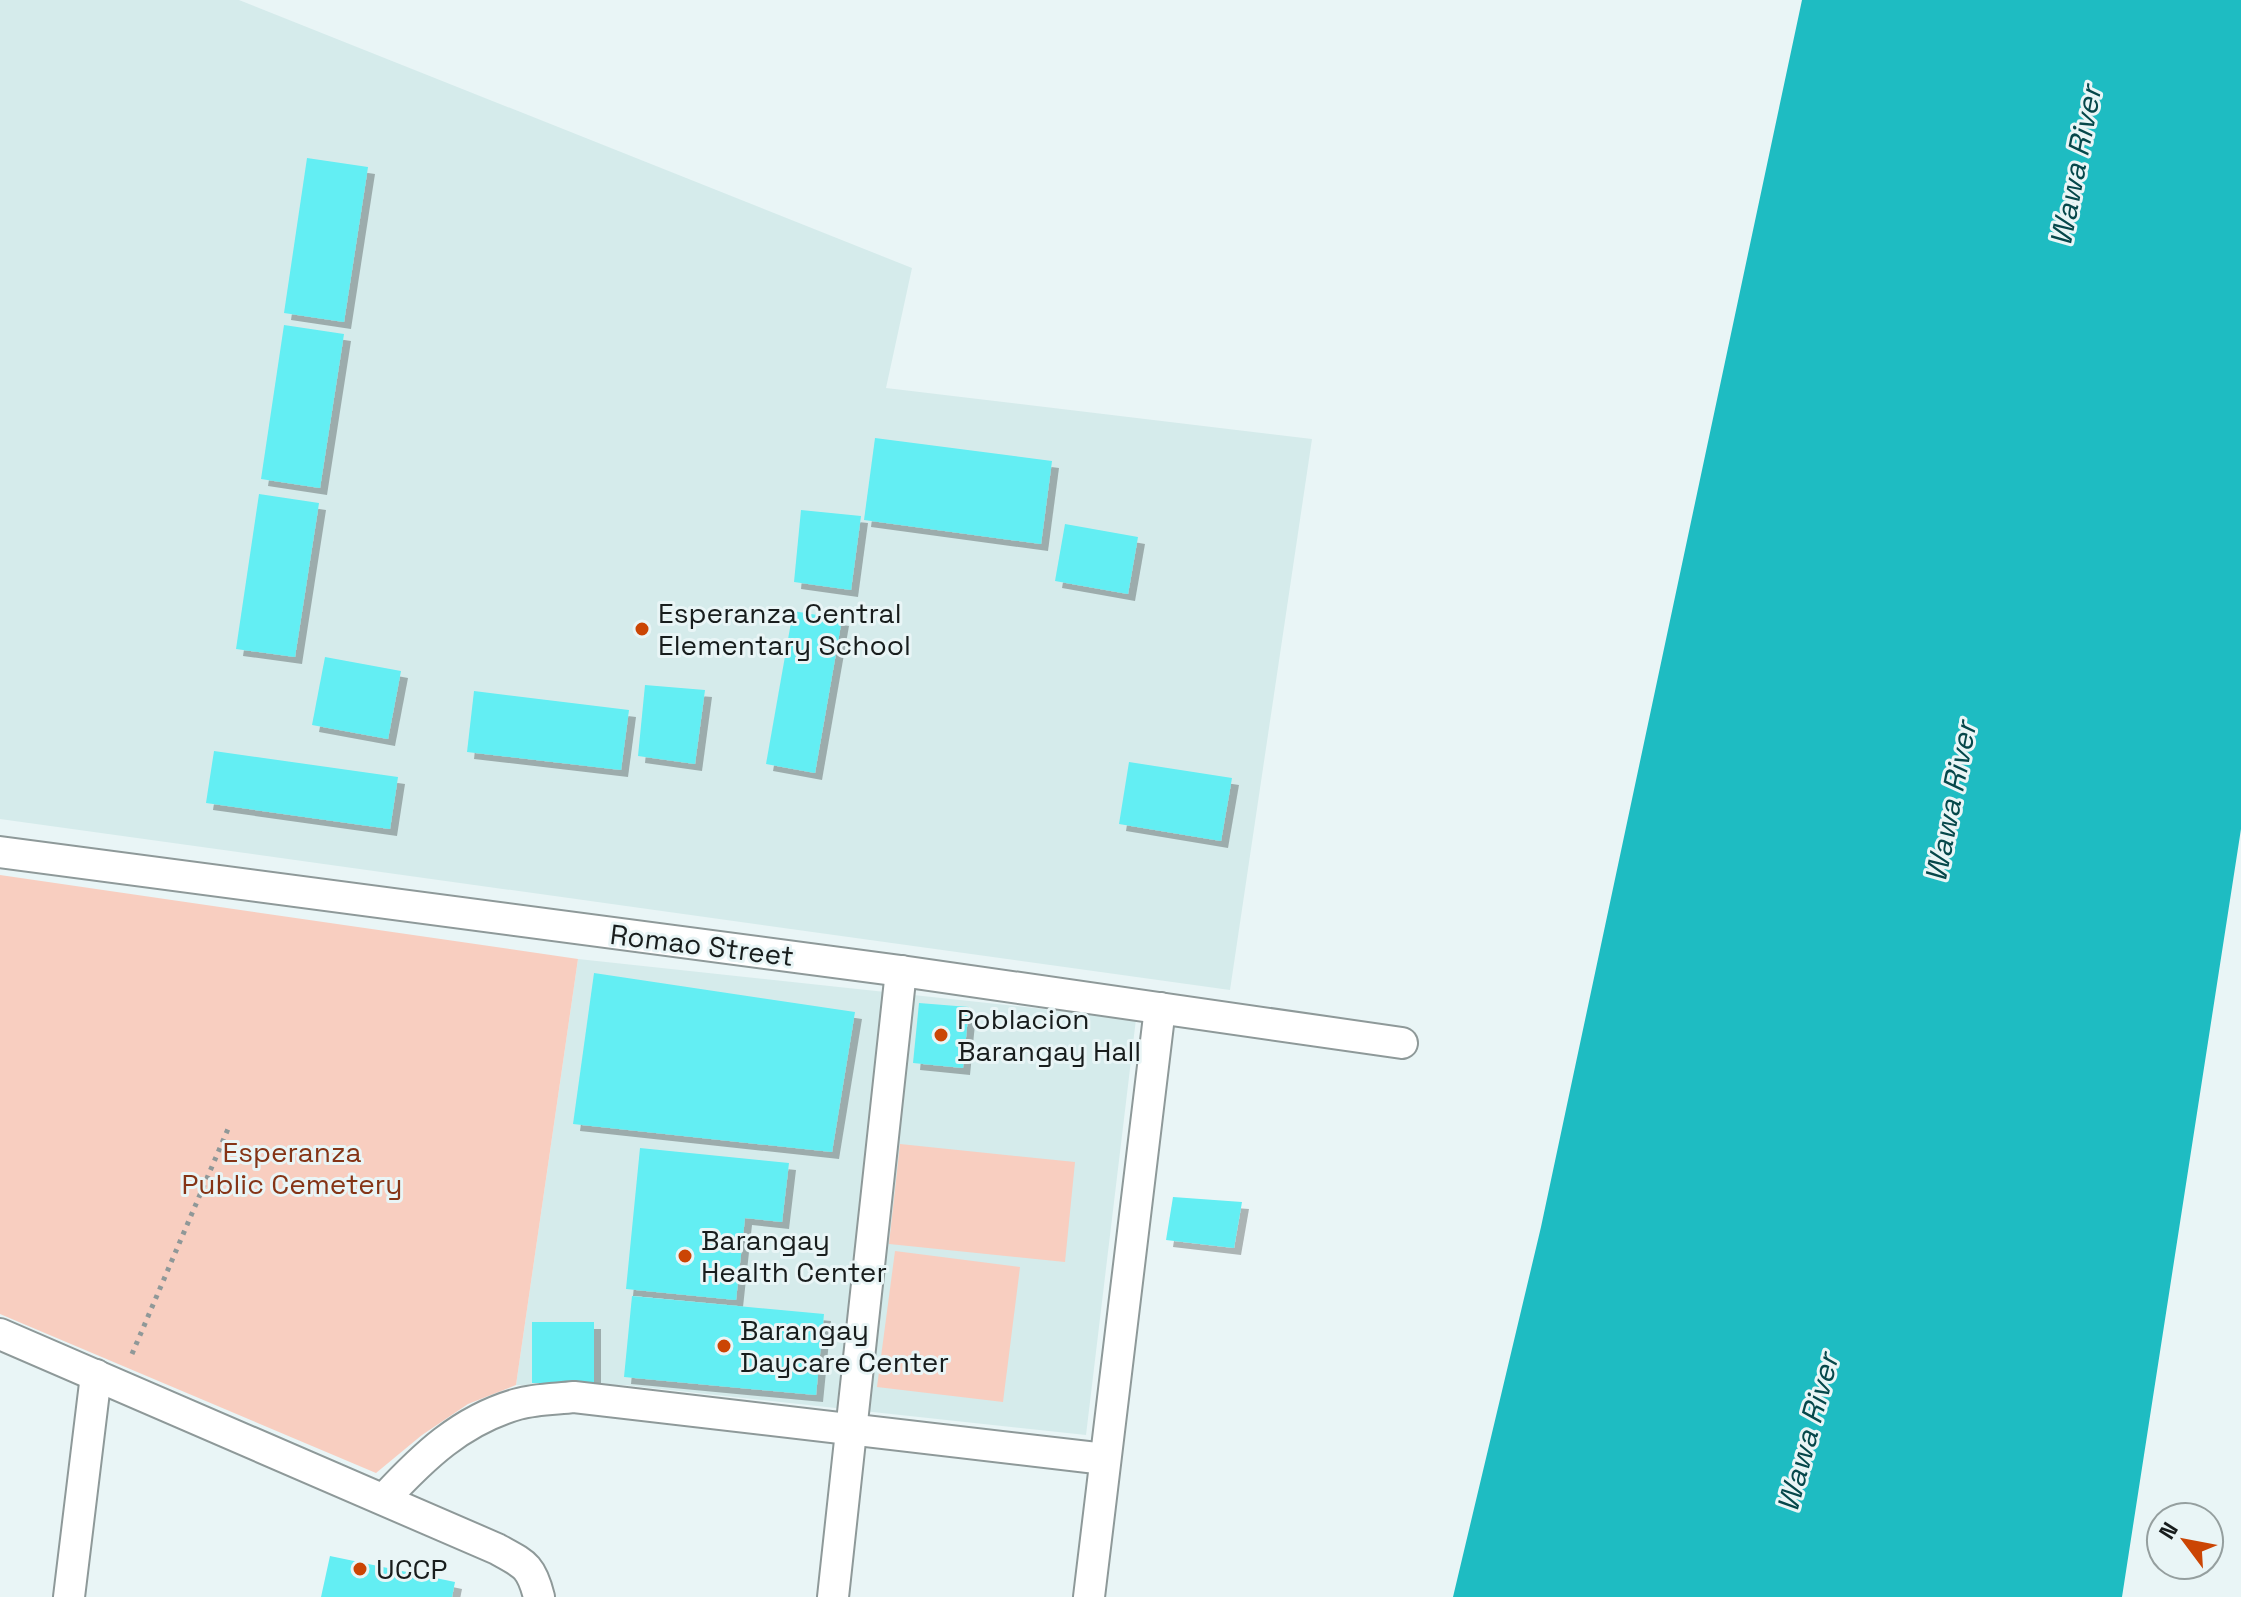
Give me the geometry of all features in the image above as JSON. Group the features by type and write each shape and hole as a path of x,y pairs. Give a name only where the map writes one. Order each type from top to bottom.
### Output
{"street":[{"name":"Romao Street","path":"0,852 901,971 1402,1043"},
{"path":"833,1597 901,971"},
{"path":"1089,1597 1160,1008"},
{"path":"0,1334 497,1549 519,1561 534,1575 539,1597"},
{"path":"69,1597 107,1380"},
{"path":"384,1499 425,1456 474,1421 520,1403 574,1397 1105,1459"}],"path":[{"path":"107,1380 228,1129"}],"shaded area":[{"name":"Esperanza Central Elementary School","path":"0,0 239,0 912,268 886,388 1312,439 1230,990 0,819"},
{"path":"578,959 1136,1019 1086,1435 624,1385 516,1385"}],"green space":[{"name":"Esperanza Public Cemetery","path":"0,875 578,959 516,1385 468,1404 422,1435 376,1473 0,1314"},
{"path":"900,1144 1075,1162 1065,1262 889,1244"},
{"path":"895,1251 1020,1267 1003,1402 877,1387"}],"water":[{"name":"Wawa River","path":"1802,0 2241,0 2241,829 2122,1597 1453,1597 1541,1227"}],"building":[{"path":"307,158 368,167 344,322 284,313"},
{"path":"284,325 344,334 320,488 261,479"},
{"path":"875,438 1052,461 1041,544 864,520"},
{"path":"259,494 319,503 295,657 236,649"},
{"path":"801,510 861,516 851,590 794,582"},
{"path":"1065,524 1138,537 1128,594 1055,581"},
{"path":"793,611 842,619 815,773 766,764"},
{"path":"325,657 401,671 388,739 312,725"},
{"path":"645,685 705,690 695,764 638,756"},
{"path":"474,691 629,710 621,770 467,752"},
{"path":"214,751 398,777 390,829 206,803"},
{"path":"1129,762 1232,778 1221,841 1119,824"},
{"path":"594,973 855,1012 832,1152 573,1124"},
{"name":"Poblacion Barangay Hall","path":"919,1003 969,1007 963,1068 913,1063"},
{"name":"Barangay Health Center","path":"640,1148 789,1163 782,1222 745,1218 736,1300 626,1289"},
{"path":"1173,1197 1242,1202 1234,1248 1166,1240"},
{"name":"Barangay Daycare Center","path":"632,1296 824,1314 816,1395 624,1377"},
{"path":"532,1322 594,1322 594,1383 532,1383"},
{"name":"UCCP","path":"330,1556 455,1582 452,1597 321,1597"}],"place":[{"name":"Esperanza Central Elementary School","path":"642,629"},
{"name":"Poblacion Barangay Hall","path":"941,1035"},
{"name":"Barangay Health Center","path":"685,1256"},
{"name":"Barangay Daycare Center","path":"724,1346"},
{"name":"UCCP","path":"360,1569"}]}
